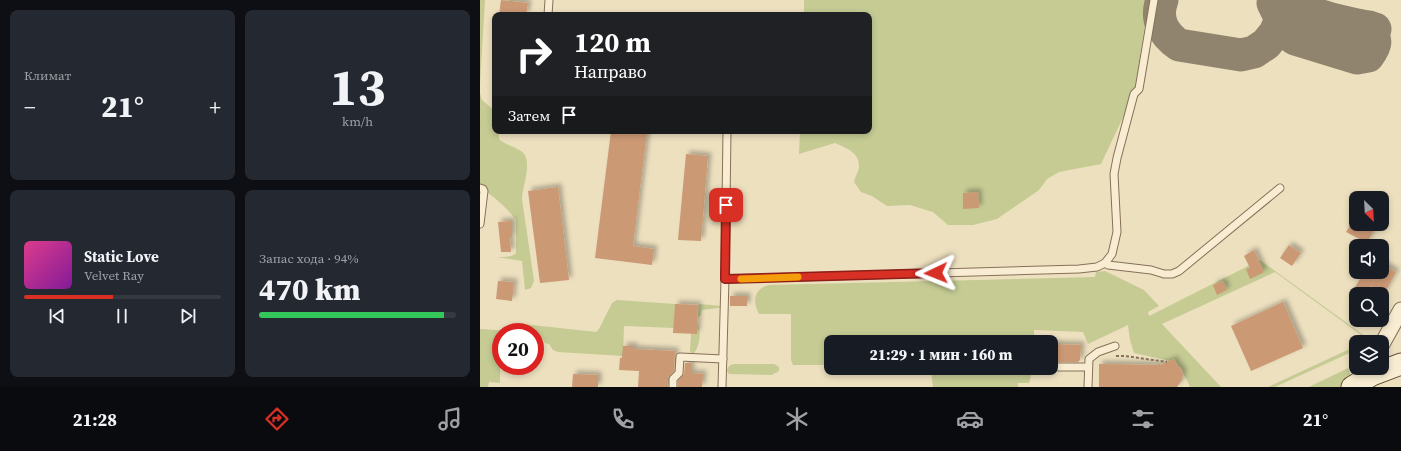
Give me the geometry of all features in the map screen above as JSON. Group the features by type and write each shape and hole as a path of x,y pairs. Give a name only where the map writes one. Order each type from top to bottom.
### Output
{"main road":[{"path":"1389,367 1401,364"},
{"path":"1352,387 1368,375"}],"street":[{"path":"1387,335 1401,310"}],"lane":[{"path":"548,12 549,0"},
{"path":"725,279 1079,270 1096,267 1105,263 1112,254 1117,232 1114,174 1116,158 1134,94 1139,89 1154,0"},
{"path":"722,387 727,134"},
{"path":"480,188 484,191 480,224"},
{"path":"1105,263 1108,265 1172,274 1179,271 1280,188"},
{"path":"1088,387 1088,361 1098,352 1115,346"},
{"path":"673,387 673,379 679,373 680,357 723,359"},
{"path":"1058,367 1088,367"}],"path":[{"path":"1092,357 1126,356 1167,362"}],"green space":[{"path":"480,0 485,0 480,84"},
{"path":"804,0 1149,0 1134,94 1101,164 1059,172 1047,179 1039,190 997,219 973,225 948,225 933,212 910,205 887,206 872,196 861,192 854,182 859,168 857,157 851,151 835,143 799,154 800,134 872,134 872,12 804,12"},
{"path":"480,93 482,100 492,108 492,134 498,134 499,139 521,151 527,160 522,199 534,281 531,288 525,290 522,261 497,257 514,255 516,253 516,220 500,202 480,188"},
{"path":"1260,260 1349,325 1349,326 1275,272 1162,324 1221,387 1190,387 1181,368 1179,368 1174,359 1170,361 1134,353 1128,325 1088,344 1083,332 1034,330 1034,335 824,335 824,365 793,365 791,360 791,314 759,314 755,300 760,289 769,285 1095,277 1096,272 1105,271 1144,290 1159,306 1148,312 1149,316"},
{"path":"617,300 675,304 674,328 624,326 623,356 558,352 553,350 549,344 544,341 544,326 596,332 612,303"},
{"path":"699,304 722,306 719,308 702,310 701,315 698,317"},
{"path":"697,323 699,326 700,335 697,348 692,355 690,351 691,334 697,334"},
{"path":"1350,327 1363,335 1361,335"},
{"path":"480,329 492,330 492,375 500,375 500,383 489,382 488,387 480,387"},
{"path":"1349,349 1349,353 1275,387 1268,387"},
{"path":"774,364 779,367 779,371 772,375 729,374 727,371 728,368 730,365"},
{"path":"1348,368 1349,375 1351,376 1345,387 1309,387"},
{"path":"932,375 1031,375 1029,383 1018,383 1018,387 933,387"}],"building":[{"path":"501,0 528,3 526,12 499,12"},
{"path":"611,134 647,134 633,246 654,249 652,265 595,258"},
{"path":"686,154 708,156 701,241 678,240"},
{"path":"558,187 569,280 540,283 528,191"},
{"path":"978,192 979,208 963,209 963,193"},
{"path":"512,221 512,237 510,237 511,252 501,252 498,222"},
{"path":"1349,227 1349,231 1373,231 1369,239 1359,239 1346,232"},
{"path":"1289,245 1301,253 1292,266 1280,258"},
{"path":"1254,250 1264,272 1250,279 1246,269 1250,268 1244,256"},
{"path":"1389,268 1396,272 1388,287 1355,287 1360,279 1389,279"},
{"path":"498,281 514,282 512,301 496,299"},
{"path":"1223,281 1227,290 1217,295 1213,285"},
{"path":"730,296 747,296 747,306 730,306"},
{"path":"1283,302 1303,348 1251,371 1231,326"},
{"path":"675,304 698,305 697,334 673,333"},
{"path":"1058,344 1081,345 1080,360 1078,362 1058,362"},
{"path":"623,346 634,346 634,349 675,351 674,371 668,377 668,387 638,387 639,371 619,370"},
{"path":"1174,359 1183,373 1182,380 1177,387 1099,387 1099,364 1160,365"},
{"path":"685,363 691,363 691,373 703,374 702,387 678,387 678,381 684,374"},
{"path":"573,374 598,375 598,387 572,387"}],"taxiway":[{"path":"1162,0 1159,14 1160,20 1165,31 1173,41 1179,45 1241,55 1254,52 1266,44 1275,33 1281,19 1285,0"},
{"path":"1295,0 1303,7 1322,16 1375,29"},
{"path":"1273,3 1286,32 1295,39 1357,58 1368,56 1373,48 1375,39 1369,27"}],"slow traffic":[{"path":"741,279 798,277"}],"route":[{"path":"726,205 725,279 936,273"}]}
